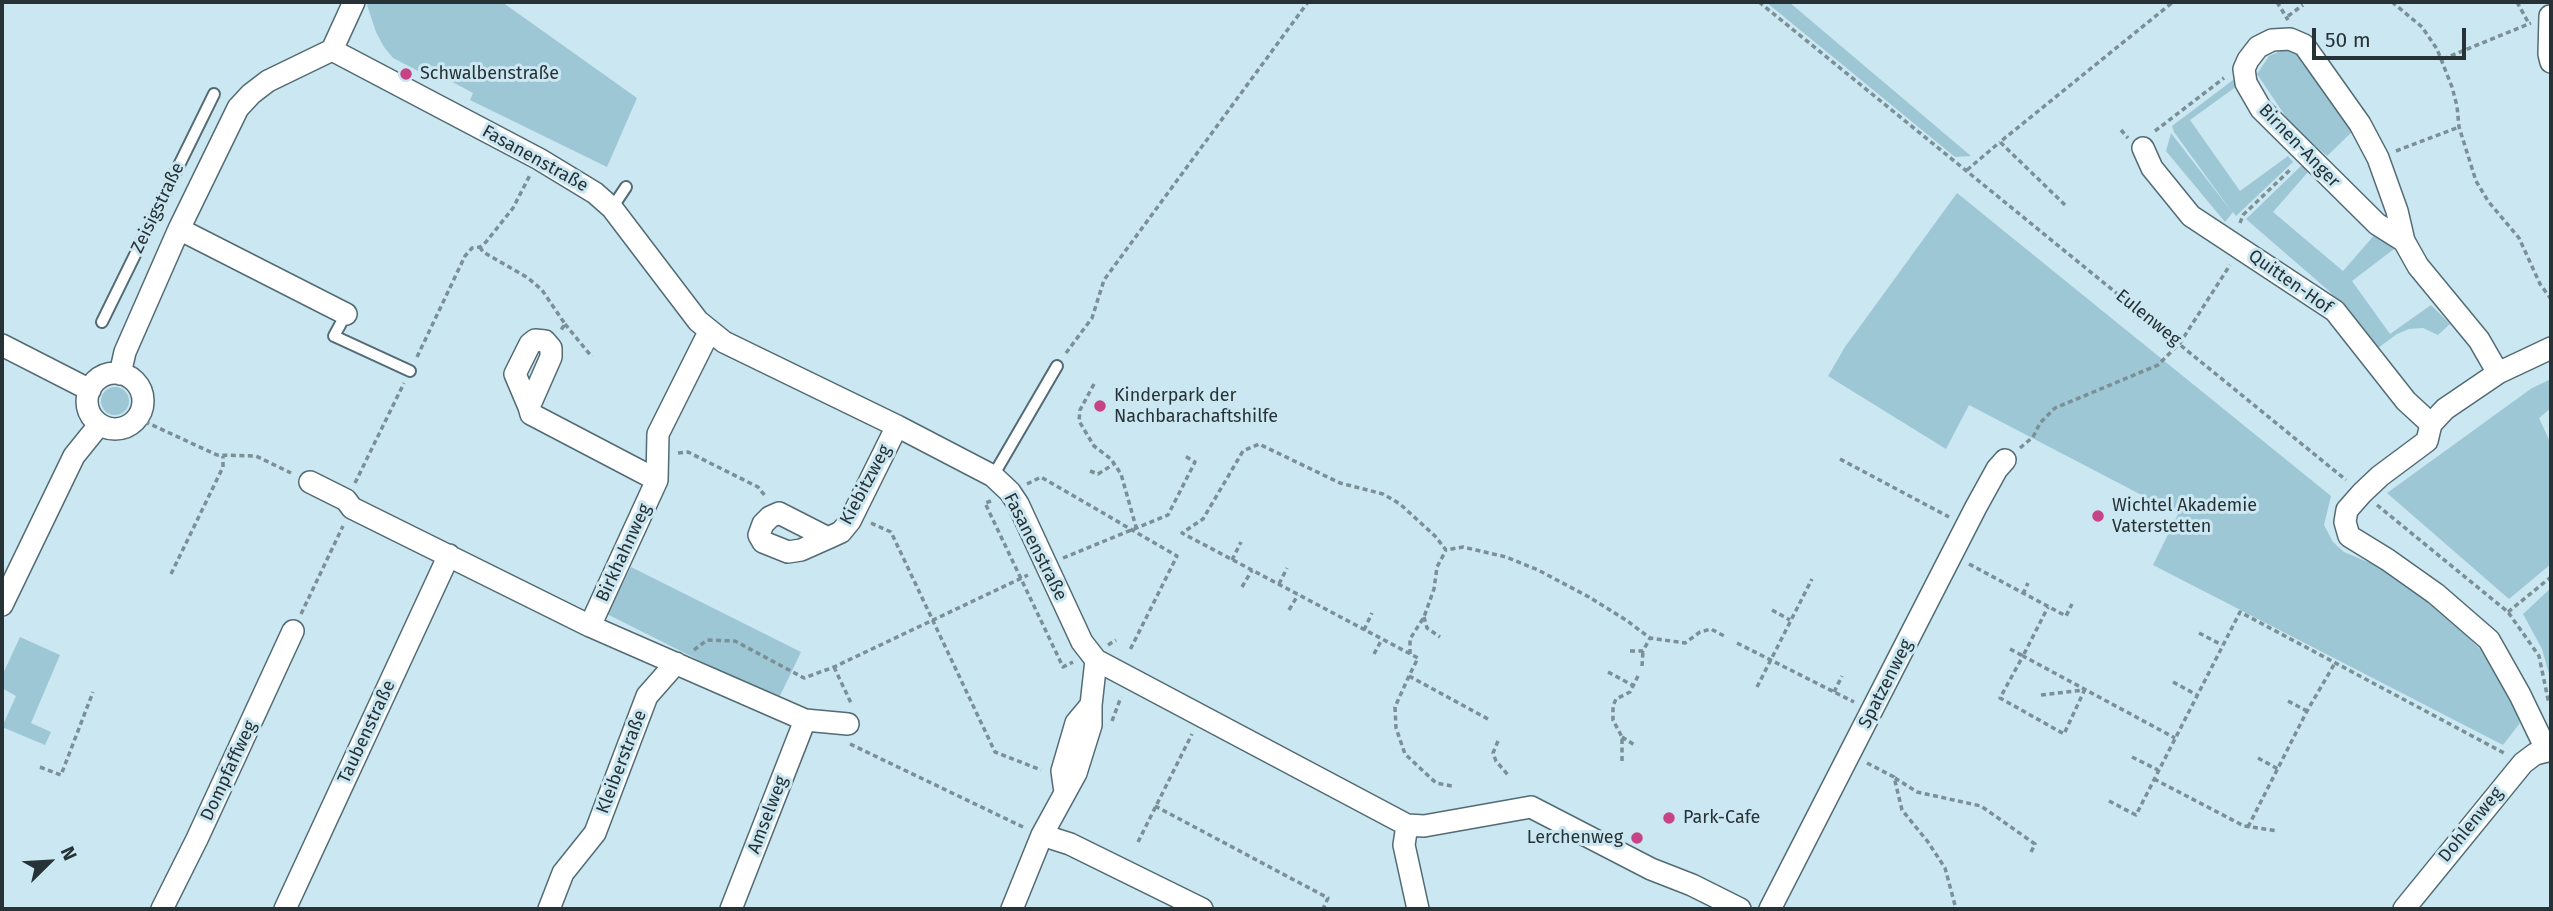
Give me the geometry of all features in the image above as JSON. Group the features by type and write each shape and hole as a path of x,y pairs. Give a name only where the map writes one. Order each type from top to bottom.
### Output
{"street":[{"path":"120,374 125,352 179,229 189,174 251,94 288,71 332,50 354,2"},
{"path":"2550,16 2551,62"},
{"name":"Birnen-Anger","path":"2404,242 2377,224 2305,155 2252,97 2244,69 2258,47 2272,40 2290,39 2304,45 2360,124 2378,158 2397,211 2404,242 2418,266 2479,340 2498,373"},
{"name":"Fasanenstraße","path":"332,50 581,183 612,208 698,321 724,342 993,476 1018,504 1093,657"},
{"name":"Quitten-Hof","path":"2143,148 2152,168 2191,216 2335,311 2406,401 2431,424"},
{"path":"179,229 346,314"},
{"name":"Birkhahnweg","path":"590,626 657,480 658,434 709,332"},
{"path":"2,345 90,390"},
{"path":"2549,752 2488,640 2436,594 2350,536 2345,522 2347,510 2362,493 2427,441 2431,424 2445,409 2498,373 2551,348"},
{"path":"107,374 120,374 133,379 143,395 143,404 137,418 127,427 118,429 99,425 89,410 87,401 90,390 99,378 107,374"},
{"path":"529,407 531,414 657,480"},
{"path":"2,605 74,456 99,425"},
{"name":"Kiebitzweg","path":"828,538 779,513 763,524 760,534 763,542 788,552 801,550 828,538 841,532 853,514 897,426"},
{"name":"Spatzenweg","path":"1770,909 1967,526 1997,469 2005,460"},
{"path":"310,482 590,626 805,720 848,734"},
{"name":"Taubenstraße","path":"285,909 449,555"},
{"name":"Dompfaffweg","path":"162,909 293,631"},
{"path":"1012,909 1042,835 1076,773 1091,724 1093,657 1407,825 1424,826 1531,807 1651,869 1692,885 1740,909"},
{"name":"Kleiberstraße","path":"549,909 563,873 595,832 647,696 676,663"},
{"name":"Amselweg","path":"731,909 805,720"},
{"name":"Dohlenweg","path":"2404,909 2522,763 2535,754 2549,752"},
{"path":"1407,825 1404,845 1418,909"},
{"path":"1042,835 1070,844 1202,909"}],"lane":[{"name":"Zeisigstraße","path":"103,322 189,174 214,94"},
{"path":"612,208 626,187"},
{"path":"346,314 334,336 410,371"},
{"path":"993,476 1057,366"}],"path":[{"path":"1057,366 1092,318 1104,280 1308,2"},
{"name":"Eulenweg","path":"1759,2 2362,493"},
{"path":"1967,170 2174,2"},
{"path":"2277,2 2288,16 2303,5"},
{"path":"2392,2 2422,27 2443,60 2458,106 2459,127 2476,181 2488,201 2518,238 2540,284 2551,299"},
{"path":"2443,60 2529,24 2517,2"},
{"path":"2143,148 2152,133 2230,74 2244,69"},
{"path":"2378,158 2459,127"},
{"path":"2000,142 2065,205"},
{"path":"2033,437 2040,423 2055,408 2158,365 2180,343 2241,248 2244,237 2239,221 2305,155"},
{"path":"293,631 465,256 472,248 480,247 513,208 538,159"},
{"path":"480,247 493,258 528,278 550,300"},
{"path":"565,324 592,357"},
{"path":"1094,384 1080,410 1079,421 1094,446 1121,474 1136,527"},
{"path":"137,418 223,456 256,456 310,482"},
{"path":"1446,550 1435,536 1400,504 1384,494 1340,482 1259,444 1244,451 1203,519 1182,533 1418,658 1395,707 1396,728 1405,754 1436,783 1452,786"},
{"path":"659,454 688,452 758,487 779,513"},
{"path":"171,574 223,467 223,456"},
{"path":"1840,459 1967,526"},
{"path":"1090,471 1098,474 1114,464"},
{"path":"1116,640 1093,657 1063,667 985,503 1041,477 1177,556 1130,650"},
{"path":"853,514 891,532 995,752 1041,770"},
{"path":"1232,559 1241,542"},
{"path":"1446,550 1463,547 1506,557 1538,570 1598,603 1650,638 1685,643 1700,632 1710,629 1726,637"},
{"path":"1410,654 1409,639 1424,617 1434,589 1437,567 1446,550"},
{"path":"1952,555 2066,616 2072,604"},
{"path":"1279,584 1287,568"},
{"path":"1242,587 1252,570"},
{"path":"2508,612 2551,577"},
{"path":"1757,687 1812,579"},
{"path":"2023,594 2028,583"},
{"path":"1289,610 1298,595"},
{"path":"2048,607 2000,698 2064,734 2085,689"},
{"path":"1772,610 1790,620"},
{"path":"2109,801 2136,815 2240,612 2504,753"},
{"path":"1364,630 1372,613"},
{"path":"1424,617 1427,628 1440,637"},
{"path":"2199,633 2222,646"},
{"path":"1642,666 1643,651 1650,638"},
{"path":"1374,654 1382,639"},
{"path":"676,663 707,640 735,641 804,678 834,667"},
{"path":"1737,643 1871,712"},
{"path":"2010,649 2175,738"},
{"path":"1630,651 1643,651"},
{"path":"2248,827 2307,711 2335,663"},
{"path":"1608,672 1634,686"},
{"path":"1409,676 1488,719"},
{"path":"1622,761 1622,737 1613,720 1613,706 1616,699 1630,692 1638,676"},
{"path":"1834,692 1842,676"},
{"path":"2173,682 2197,695"},
{"path":"2041,695 2085,689"},
{"path":"40,767 61,775 93,692"},
{"path":"2288,701 2307,711"},
{"path":"1138,842 1201,716"},
{"path":"848,734 950,793 1042,835"},
{"path":"1622,737 1636,746"},
{"path":"1498,741 1493,753 1508,775"},
{"path":"1850,753 1917,792 1981,806 2035,844 2030,854"},
{"path":"2132,757 2159,770"},
{"path":"2259,758 2278,769"},
{"path":"1894,777 1902,810 1945,868 1956,909"},
{"path":"2154,779 2248,827 2278,831"},
{"path":"1155,806 1328,898 1323,909"}],"shaded area":[{"path":"369,2 502,2 637,98 607,167 470,100 473,93 430,70 426,75 393,58 376,32 367,5"},
{"path":"1766,2 1789,2 1971,156 1955,157"},
{"path":"2283,50 2298,51 2355,129 2327,156 2292,126 2257,74 2269,56"},
{"path":"2233,80 2237,86 2190,120 2240,191 2288,156 2293,162 2236,216 2233,212 2225,222 2166,151 2171,133 2232,212 2172,126"},
{"path":"2302,165 2308,172 2273,212 2343,271 2377,232 2394,249 2352,281 2390,334 2431,305 2450,324 2438,335 2423,328 2409,329 2378,348 2329,291 2246,219"},
{"path":"1957,193 2331,496 2324,525 2333,542 2344,552 2382,568 2429,600 2481,650 2511,700 2520,723 2503,745 2153,565 2178,514 1969,405 1946,449 1828,376 1845,347"},
{"path":"2551,379 2551,408 2539,418 2551,444 2551,564 2509,599 2387,493 2532,388"},
{"path":"115,387 125,391 129,401 125,411 115,415 105,411 101,401 105,391"},
{"path":"631,567 801,652 778,700 607,614"},
{"path":"2551,588 2551,681 2542,649 2523,614"},
{"path":"20,637 60,655 31,723 51,732 45,745 2,727 16,696 2,688 2,676"}],"place":[{"name":"Schwalbenstraße","path":"406,74"},
{"name":"Kinderpark der Nachbarachaftshilfe","path":"1100,406"},
{"name":"Wichtel Akademie Vaterstetten","path":"2098,516"},
{"name":"Park-Cafe","path":"1669,818"},
{"name":"Lerchenweg","path":"1637,838"}]}
